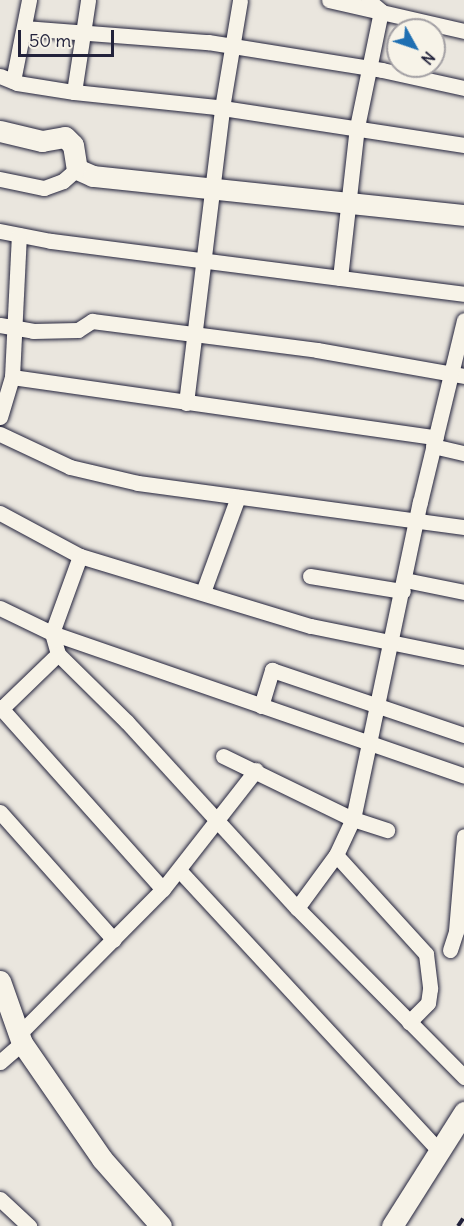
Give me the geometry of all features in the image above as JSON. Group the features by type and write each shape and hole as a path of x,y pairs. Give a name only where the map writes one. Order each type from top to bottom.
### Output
{"street":[{"path":"29,0 24,28 6,79 74,92 222,108 464,145"},
{"path":"74,92 88,0"},
{"path":"186,403 222,108 240,0"},
{"path":"329,0 464,30"},
{"path":"368,0 381,11"},
{"path":"340,278 351,202 357,127 381,11"},
{"path":"24,28 232,46 368,67 464,88"},
{"path":"0,131 42,141 65,137 73,145 77,169"},
{"path":"77,169 114,179 464,215"},
{"path":"0,179 44,188 63,181 77,169"},
{"path":"0,231 204,261 464,294"},
{"path":"0,417 12,377 7,326 19,235"},
{"path":"297,908 336,855 353,819 435,441 458,374 464,320"},
{"path":"7,326 78,330 92,321 193,336 317,350 458,374"},
{"path":"12,377 435,441 464,453"},
{"path":"0,434 70,467 138,483 464,527"},
{"path":"203,592 238,497"},
{"path":"0,513 80,556 311,626 464,657"},
{"path":"80,556 52,633 58,654 127,722 297,908 464,1077"},
{"path":"310,576 464,592"},
{"path":"0,608 52,633 464,776"},
{"path":"58,654 3,716 163,889"},
{"path":"261,706 272,670 376,708 464,735"},
{"path":"224,756 353,819 387,830"},
{"path":"0,1062 163,889 219,822 256,771"},
{"path":"0,812 114,940"},
{"path":"450,950 456,931 464,836"},
{"path":"336,855 426,954 430,989 428,1003 409,1022"},
{"path":"179,870 440,1152"},
{"path":"0,981 20,1039 102,1158 161,1226"},
{"path":"392,1226 464,1112"},
{"path":"0,1199 29,1226"}],"railway":[{"path":"458,1226 464,1217"}]}
